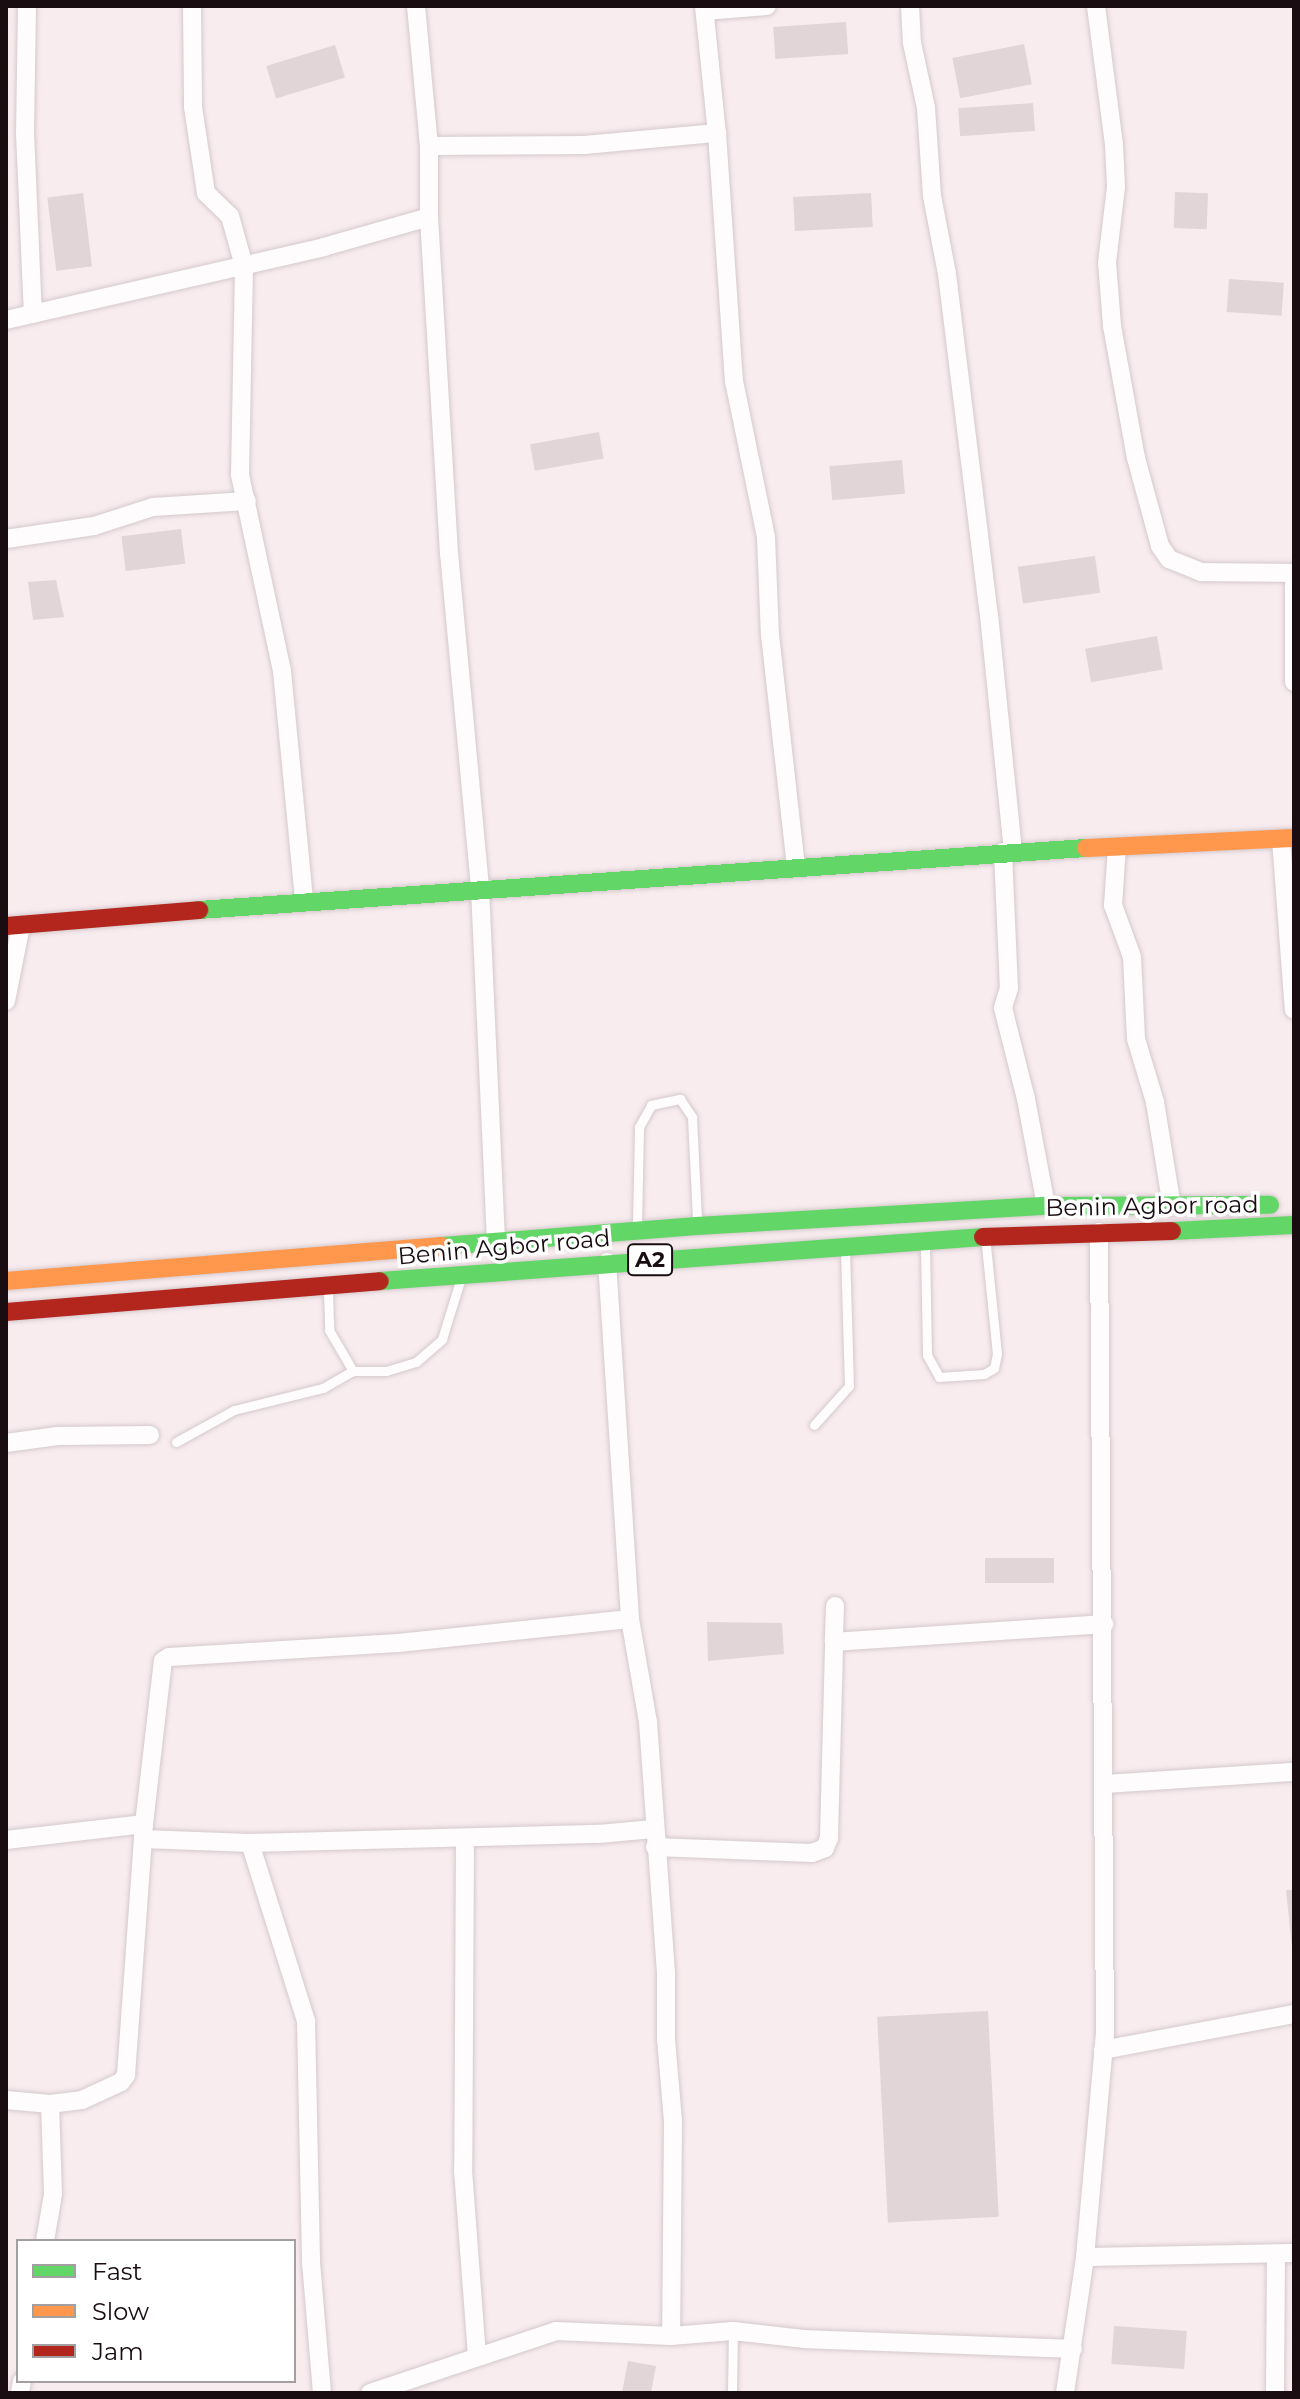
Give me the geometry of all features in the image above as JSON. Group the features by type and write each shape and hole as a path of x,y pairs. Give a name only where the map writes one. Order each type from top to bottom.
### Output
{"main road":[{"path":"14,925 304,901 1008,852 1288,839"},
{"name":"Benin Agbor road","path":"6,1281 697,1226 1046,1206 1294,1204"},
{"name":"Benin Agbor road","path":"6,1312 607,1262 985,1236 1220,1231 1294,1225"}],"street":[{"path":"27,6 25,133 33,314"},
{"path":"192,6 193,107 206,193 230,216 244,266 240,475 282,671 304,901"},
{"path":"416,6 429,146 429,217 449,553 480,889 496,1240"},
{"path":"767,6 704,9 717,133 734,381 766,537 770,635 796,867"},
{"path":"910,6 912,43 926,108 932,196 947,274 989,615 1008,852 1009,988 1003,1008 1026,1099 1046,1206"},
{"path":"1096,6 1115,158 1116,187 1107,262 1112,326 1136,458 1160,546 1169,559 1201,572 1294,573"},
{"path":"429,146 584,145 717,133"},
{"path":"6,320 244,266 429,217"},
{"path":"6,539 94,526 153,507 247,501"},
{"path":"1294,584 1294,682"},
{"path":"1288,839 1294,1010"},
{"path":"1117,847 1113,905 1132,957 1136,1039 1155,1102 1172,1207"},
{"path":"6,1001 14,925"},
{"path":"1065,2393 1085,2257 1103,2050 1106,1784 1099,1232"},
{"path":"607,1262 630,1619 646,1703 666,1975 666,2039 673,2092 671,2336"},
{"path":"6,1443 58,1436 150,1435"},
{"path":"6,1840 143,1831 250,1843 654,1838 812,1853 825,1848 829,1838 835,1606"},
{"path":"6,2100 50,2104 82,2100 121,2082 126,2075 143,1831 158,1674 163,1661 169,1657 398,1643 630,1619"},
{"path":"834,1642 1104,1624"},
{"path":"1106,1784 1294,1772"},
{"path":"465,1838 463,2170 477,2356"},
{"path":"250,1843 306,2021 311,2262 322,2393"},
{"path":"1103,2050 1294,2014"},
{"path":"45,2239 53,2194 50,2104"},
{"path":"1085,2257 1285,2254 1275,2393"},
{"path":"370,2393 556,2331 671,2336 733,2331 804,2339 1073,2349"}],"lane":[{"path":"637,1232 639,1127 651,1105 680,1099 692,1117 697,1226"},
{"path":"925,1241 927,1355 932,1368 939,1377 984,1374 994,1368 997,1354 985,1236"},
{"path":"814,1425 849,1386 844,1246"},
{"path":"176,1442 234,1410 323,1388 353,1371 386,1371 416,1362 442,1339 462,1274"},
{"path":"328,1285 329,1330 353,1371"},
{"path":"732,2393 733,2331"}],"building":[{"path":"846,22 848,54 775,59 773,27"},
{"path":"1024,44 1032,84 960,98 952,58"},
{"path":"335,45 345,78 276,99 266,66"},
{"path":"1033,103 1035,131 960,136 958,108"},
{"path":"1175,192 1208,193 1207,229 1174,228"},
{"path":"83,193 92,266 56,271 47,197"},
{"path":"871,193 873,227 795,231 793,197"},
{"path":"1229,279 1284,283 1282,316 1227,312"},
{"path":"599,432 604,459 535,471 530,444"},
{"path":"902,460 905,494 832,500 829,466"},
{"path":"181,529 185,564 126,571 121,536"},
{"path":"1095,556 1100,593 1023,603 1018,567"},
{"path":"56,580 64,617 33,620 28,582"},
{"path":"1157,636 1163,669 1091,682 1085,649"},
{"path":"985,1558 1054,1558 1054,1583 985,1583"},
{"path":"707,1622 782,1623 784,1654 708,1661"},
{"path":"1286,1890 1294,1890 1294,1947 1292,1947"},
{"path":"988,2011 999,2217 888,2223 877,2017"},
{"path":"1114,2326 1187,2331 1184,2369 1111,2364"},
{"path":"628,2361 656,2366 651,2393 622,2393"}],"traffic: fast":[{"path":"199,910 1086,848"},
{"path":"442,1246 697,1226 1046,1206 1270,1205"},
{"path":"1172,1231 1294,1225"},
{"path":"380,1281 983,1237"}],"traffic: slow":[{"path":"1086,848 1294,838"},
{"path":"6,1281 442,1246"}],"traffic: jam":[{"path":"6,926 199,910"},
{"path":"983,1237 1172,1231"},
{"path":"6,1312 380,1281"}]}
